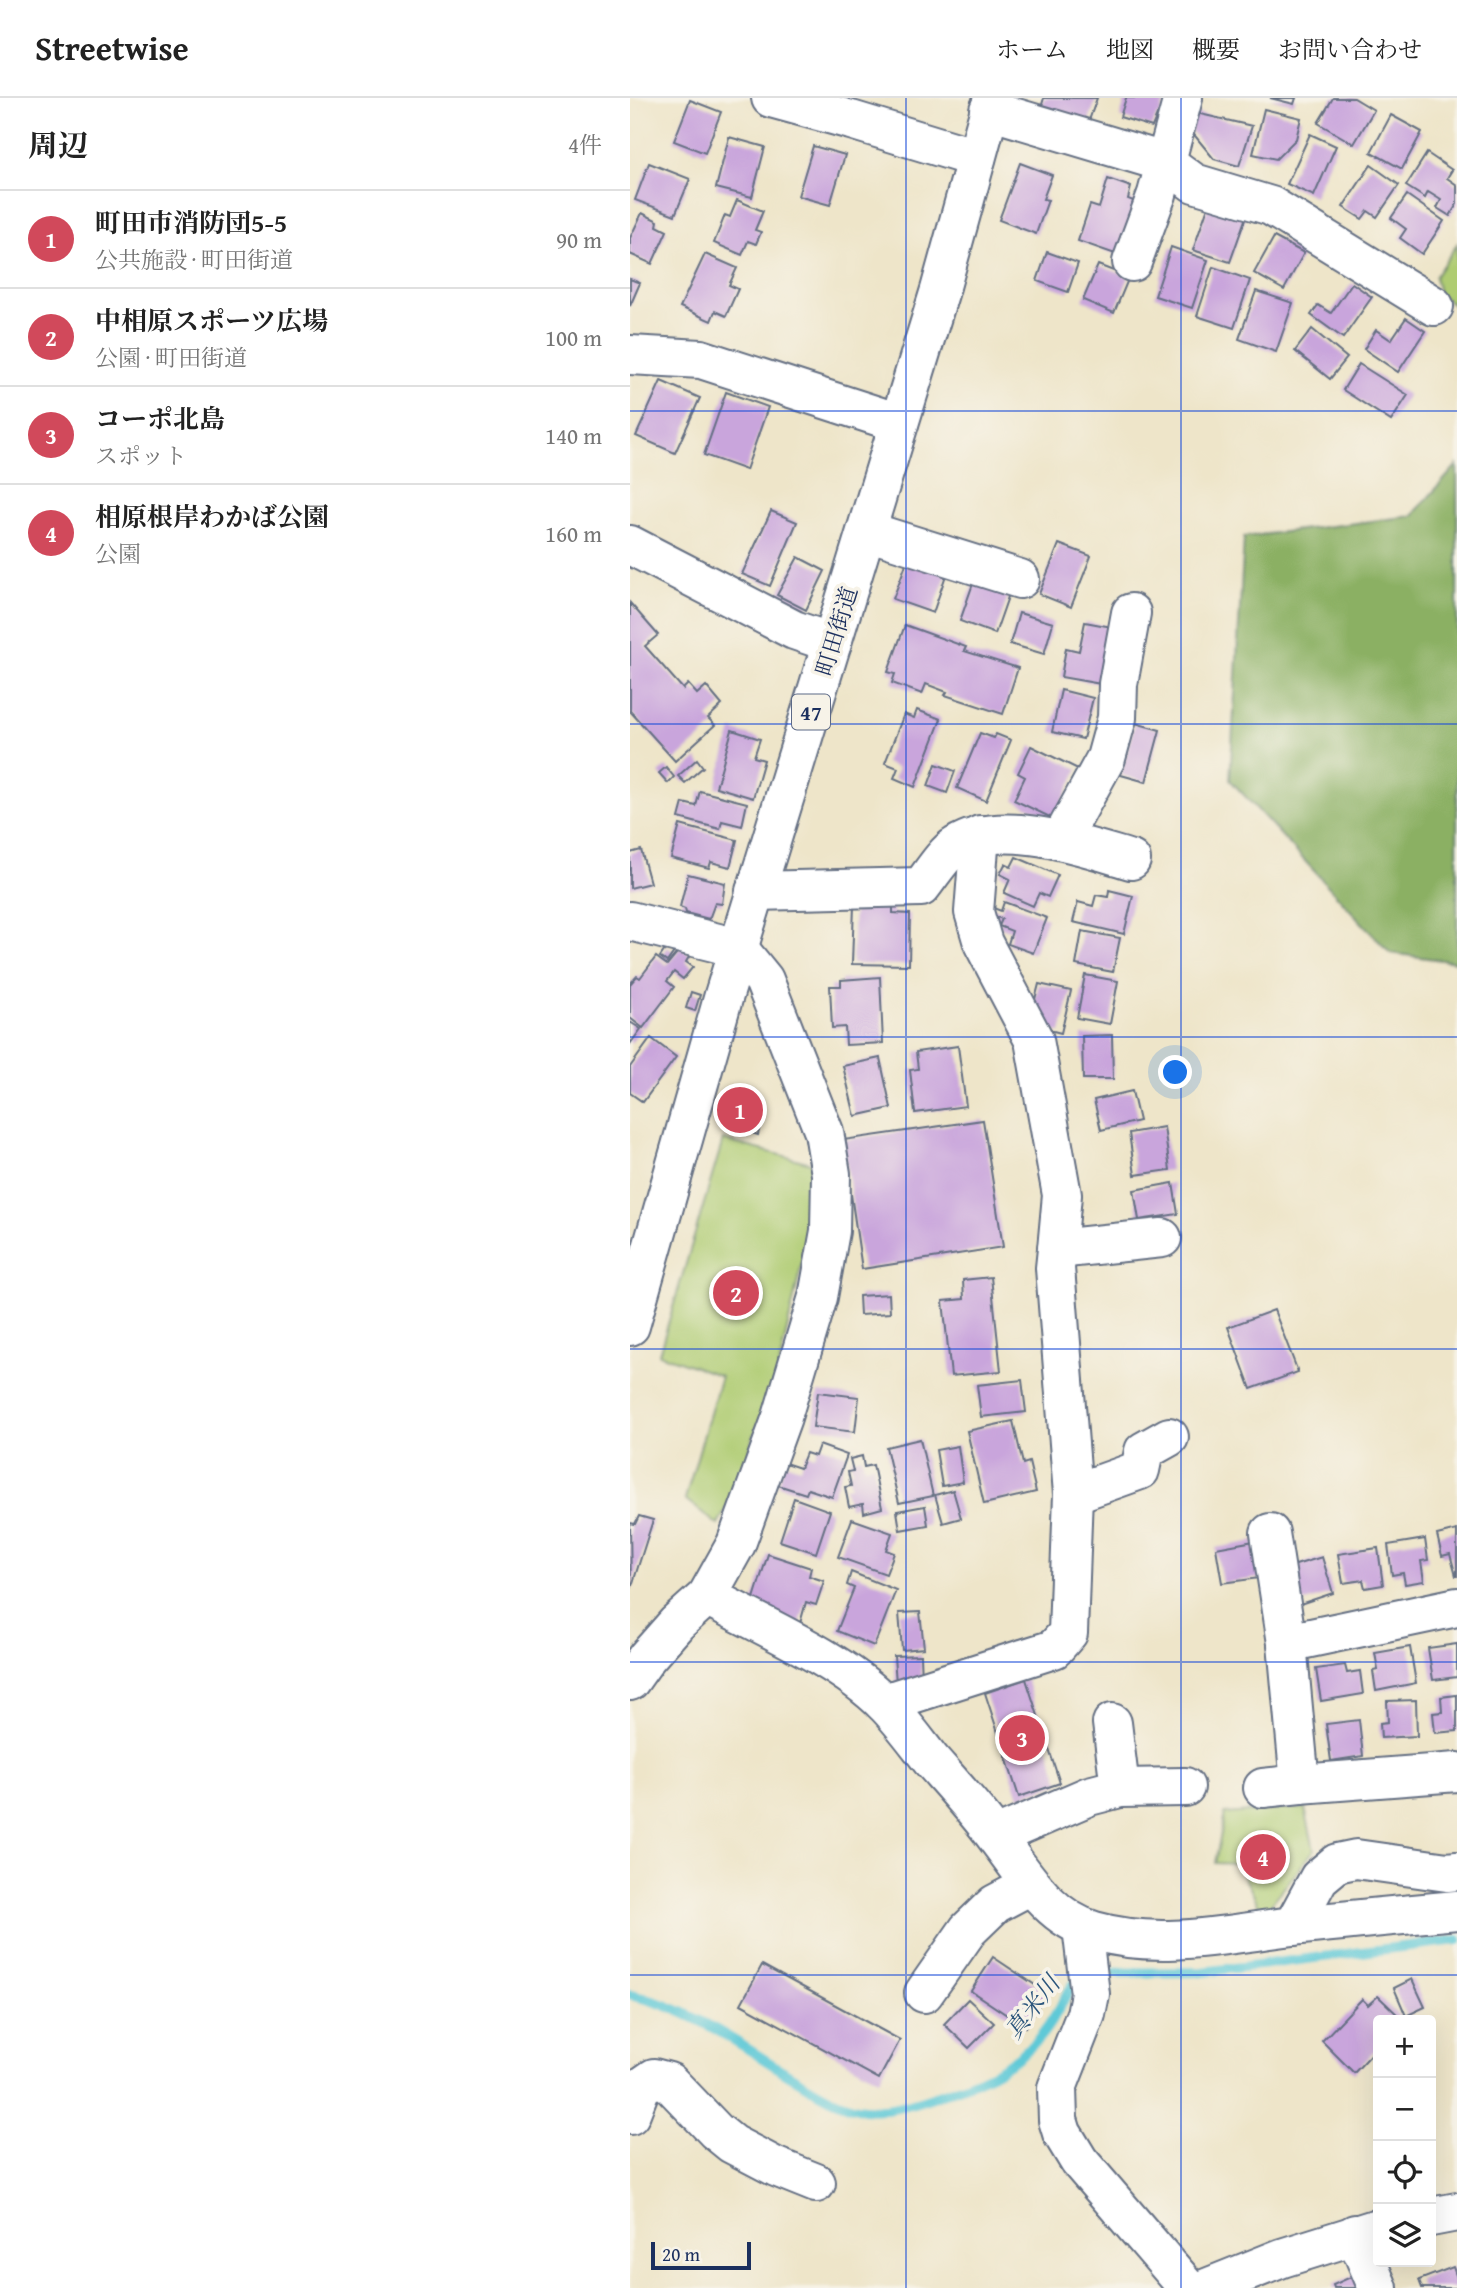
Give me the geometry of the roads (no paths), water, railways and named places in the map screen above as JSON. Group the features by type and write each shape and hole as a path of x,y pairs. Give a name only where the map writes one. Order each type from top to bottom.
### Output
{"street":[{"path":"772,98 854,109 976,158"},
{"path":"1132,262 1167,163 1183,98"},
{"path":"991,104 1167,163 1194,183 1271,205 1434,306"},
{"name":"町田街道","path":"630,1326 755,891 940,290 991,104"},
{"path":"630,355 701,359 899,423"},
{"path":"867,531 1020,579"},
{"path":"630,545 794,630 832,643"},
{"path":"1061,840 1106,758 1117,718 1118,684 1130,613"},
{"path":"755,891 920,887 954,847 980,835 1001,833 1061,840 1130,860"},
{"path":"884,1703 1054,1649 1068,1633 1073,1494 1055,1268 1062,1195 1034,1040 983,943 974,912 980,835"},
{"path":"630,921 738,948 764,980 824,1132 831,1174 830,1231 818,1297 782,1418 736,1544 707,1596 677,1623 630,1681"},
{"path":"1057,1249 1162,1238"},
{"path":"1073,1494 1140,1470 1144,1451 1169,1437"},
{"path":"1270,1533 1287,1643 1281,1786 1457,1772"},
{"path":"707,1596 811,1651 861,1683 884,1703 996,1836 1031,1885 1083,1938 1090,1994 1086,2014 1057,2088 1058,2120 1069,2147 1079,2161 1188,2288"},
{"path":"1287,1643 1457,1607"},
{"path":"1112,1723 1120,1788"},
{"path":"996,1836 1089,1796 1120,1788 1185,1787"},
{"path":"1293,1926 1319,1878 1336,1863 1356,1859 1447,1872 1457,1871"},
{"path":"924,1993 968,1930 995,1904 1031,1885"},
{"path":"1083,1938 1112,1935 1156,1941 1198,1939 1293,1926 1457,1910"},
{"path":"630,2115 641,2087 654,2078 669,2082 732,2144 776,2167 816,2183"},
{"path":"1436,2216 1457,2212"},
{"path":"1207,2288 1282,2258 1367,2231 1378,2288"}],"waterway":[{"name":"真米川","path":"1096,1973 1203,1972 1457,1940"},
{"name":"真米川","path":"630,1995 673,2008 694,2018 835,2101 874,2109 927,2099 976,2081 1016,2059 1039,2038 1073,1985 1079,1981"}],"place":[{"name":"町田市消防団5-5","path":"740,1110"},
{"name":"中相原スポーツ広場","path":"736,1293"},
{"name":"コーポ北島","path":"1022,1738"},
{"name":"相原根岸わかば公園","path":"1263,1857"}]}
